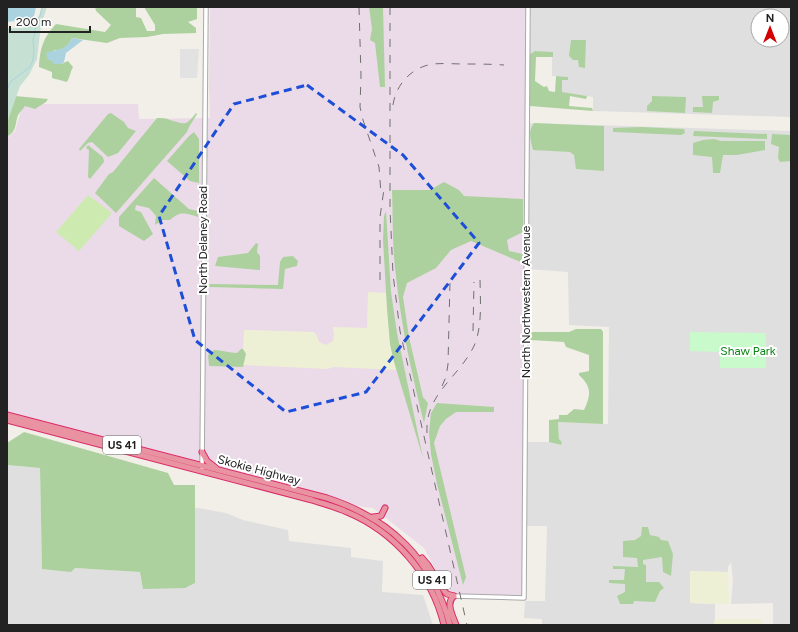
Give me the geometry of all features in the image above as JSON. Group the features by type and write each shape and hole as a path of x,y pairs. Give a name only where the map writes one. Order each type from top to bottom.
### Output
{"highway":[{"name":"Skokie Highway","path":"7,415 202,465 348,505 372,517 403,541 415,554 428,572 443,601 451,625"},
{"name":"Skokie Highway","path":"7,420 327,505 348,512 366,521 388,536 412,561 430,588 442,616 443,625"},
{"path":"202,452 207,461 218,470"},
{"path":"372,517 381,516 385,508"},
{"path":"403,541 428,565 445,592 454,596 450,600 450,605 456,625"}],"street":[{"name":"North Delaney Road","path":"202,472 206,7"},
{"name":"North Northwestern Avenue","path":"454,596 524,598 528,7"}],"highlighted area":[{"path":"307,85 403,155 479,243 366,392 286,412 195,340 159,216 234,104"}],"shaded area":[{"path":"210,7 529,7 524,598 451,598 424,548 373,508 348,505 7,414 7,138 15,131 23,104 138,104 139,119 210,118"},
{"path":"531,7 791,7 791,117 593,111 593,97 561,92 562,80 568,77 552,76 552,53 535,51 530,54"},
{"path":"180,49 199,49 197,78 180,78"},
{"path":"529,123 791,131 791,625 773,625 773,603 731,604 733,581 731,562 728,567 728,572 690,571 690,603 715,604 715,625 542,625 542,619 524,618 525,601 545,601 547,526 526,526 526,442 549,442 561,445 562,442 559,439 558,422 608,424 609,327 569,325 568,272 528,269 527,227"},
{"path":"7,465 40,468 42,569 75,568 140,572 195,583 195,508 198,508 226,513 243,520 288,530 289,541 351,548 351,557 383,561 382,592 423,595 433,625 7,625"}],"green space":[{"path":"42,7 47,7 41,25 37,59 29,75 20,86 7,123 7,28 21,28 36,24"},
{"path":"95,7 136,7 136,17 141,18 147,31 155,31 155,25 144,7 197,7 197,19 188,22 196,28 196,33 120,38 107,43 72,38 65,47 60,50 54,50 48,60 61,64 68,61 73,67 67,82 52,78 52,72 39,67 41,49 48,34 56,24 105,32 111,25 96,11"},
{"path":"369,7 383,7 385,87 380,87 375,43 370,40 372,29"},
{"path":"571,40 586,40 585,68 579,67 578,60 573,60 569,56"},
{"path":"535,51 553,52 553,57 536,57 535,81 544,87 547,86 549,91 555,92 556,76 568,77 568,80 562,80 562,92 587,96 586,99 570,96 569,106 592,108 593,111 530,106 530,54"},
{"path":"15,96 48,99 35,109 25,106 19,114 13,132 8,136 7,154 7,123"},
{"path":"652,96 686,97 685,113 647,111 647,106 652,101"},
{"path":"702,96 719,96 719,100 713,102 712,113 693,112 693,107 703,107"},
{"path":"111,113 124,122 128,128 136,131 118,153 108,157 92,142 88,143 80,151 79,149 108,114"},
{"path":"196,113 197,114 187,132 116,213 95,193 109,174 113,172 157,118 165,118 179,123 184,123 189,121"},
{"path":"534,123 604,126 604,171 576,169 574,155 570,152 533,150 530,133"},
{"path":"641,127 684,129 685,133 681,135 613,132 613,128"},
{"path":"694,131 767,134 767,139 693,136"},
{"path":"194,132 199,139 199,183 190,181 167,161"},
{"path":"772,134 791,135 791,161 780,162 778,158 779,147 771,144"},
{"path":"714,139 721,141 765,141 765,150 737,155 723,155 720,173 713,173 712,157 693,155 693,143"},
{"path":"88,145 103,157 104,162 90,179 88,177 89,150 86,148"},
{"path":"154,178 189,209 198,211 198,217 180,214 170,220 163,220 155,225 156,216 149,208 136,205 135,210 141,212 153,234 144,241 119,226 119,217"},
{"path":"444,182 459,190 464,196 523,199 523,232 507,240 509,251 523,254 523,263 471,241 451,250 436,268 407,283 403,297 409,337 423,397 428,403 424,423 407,350 398,295 394,254 392,190 430,190"},
{"path":"88,195 112,213 79,251 56,232"},
{"path":"386,211 391,292 397,333 423,458 390,344 383,240 384,216"},
{"path":"256,243 258,244 257,252 260,256 260,270 215,266 218,257 248,253"},
{"path":"293,256 298,261 297,266 285,269 283,289 209,287 210,284 278,285 280,262 283,257"},
{"path":"368,292 386,293 390,344 397,370 334,367 327,369 243,365 246,354 243,349 244,330 313,332 316,334 319,342 326,345 333,341 333,327 367,328"},
{"path":"576,329 601,329 603,332 603,424 558,422 559,439 562,442 561,445 549,442 549,420 559,419 559,415 567,415 574,409 584,410 588,400 589,391 586,383 579,373 589,371 589,355 566,347 564,342 530,340 530,332 569,332"},
{"name":"Shaw Park","path":"690,332 766,333 766,368 720,368 720,352 690,351"},
{"path":"243,349 246,354 243,367 209,366 208,355 214,350 237,353"},
{"path":"437,403 494,407 494,412 456,412 446,419 440,426 434,443 466,577 463,585 437,484 431,454 429,433 431,413"},
{"path":"24,432 168,473 174,485 195,485 195,583 185,588 143,589 140,572 75,568 71,572 42,569 40,468 7,465 7,443"},
{"path":"642,527 648,527 650,535 659,537 661,540 668,541 673,554 671,576 663,572 662,557 643,560 643,564 646,565 646,582 659,582 664,588 660,591 655,602 634,601 633,604 620,604 617,596 625,592 625,584 609,583 609,580 624,580 625,569 613,569 613,566 638,567 637,558 623,557 623,541 635,540 641,536"},
{"path":"690,571 728,572 729,604 690,603"},
{"path":"762,619 762,625 714,625 714,620"}],"water":[{"path":"7,7 36,7 34,16 30,20 7,22"},
{"path":"72,38 83,40 66,53 64,62 61,64 54,64 51,60 48,60 46,53 61,49 70,42"}],"waterway":[{"path":"7,91 10,82 30,67 33,60 33,41 37,19 40,16 42,7"}],"railway":[{"path":"359,7 361,76 360,107 379,167 381,194"},
{"path":"390,7 390,209 393,274 400,331 467,625"},
{"path":"393,105 401,84 412,73 425,66 433,64 504,65"},
{"path":"380,280 380,217 384,189"},
{"path":"427,433 431,407 444,387 467,358 477,338 480,321 480,276"},
{"path":"442,386 446,377 448,364 450,281"},
{"path":"473,331 474,282"}]}
